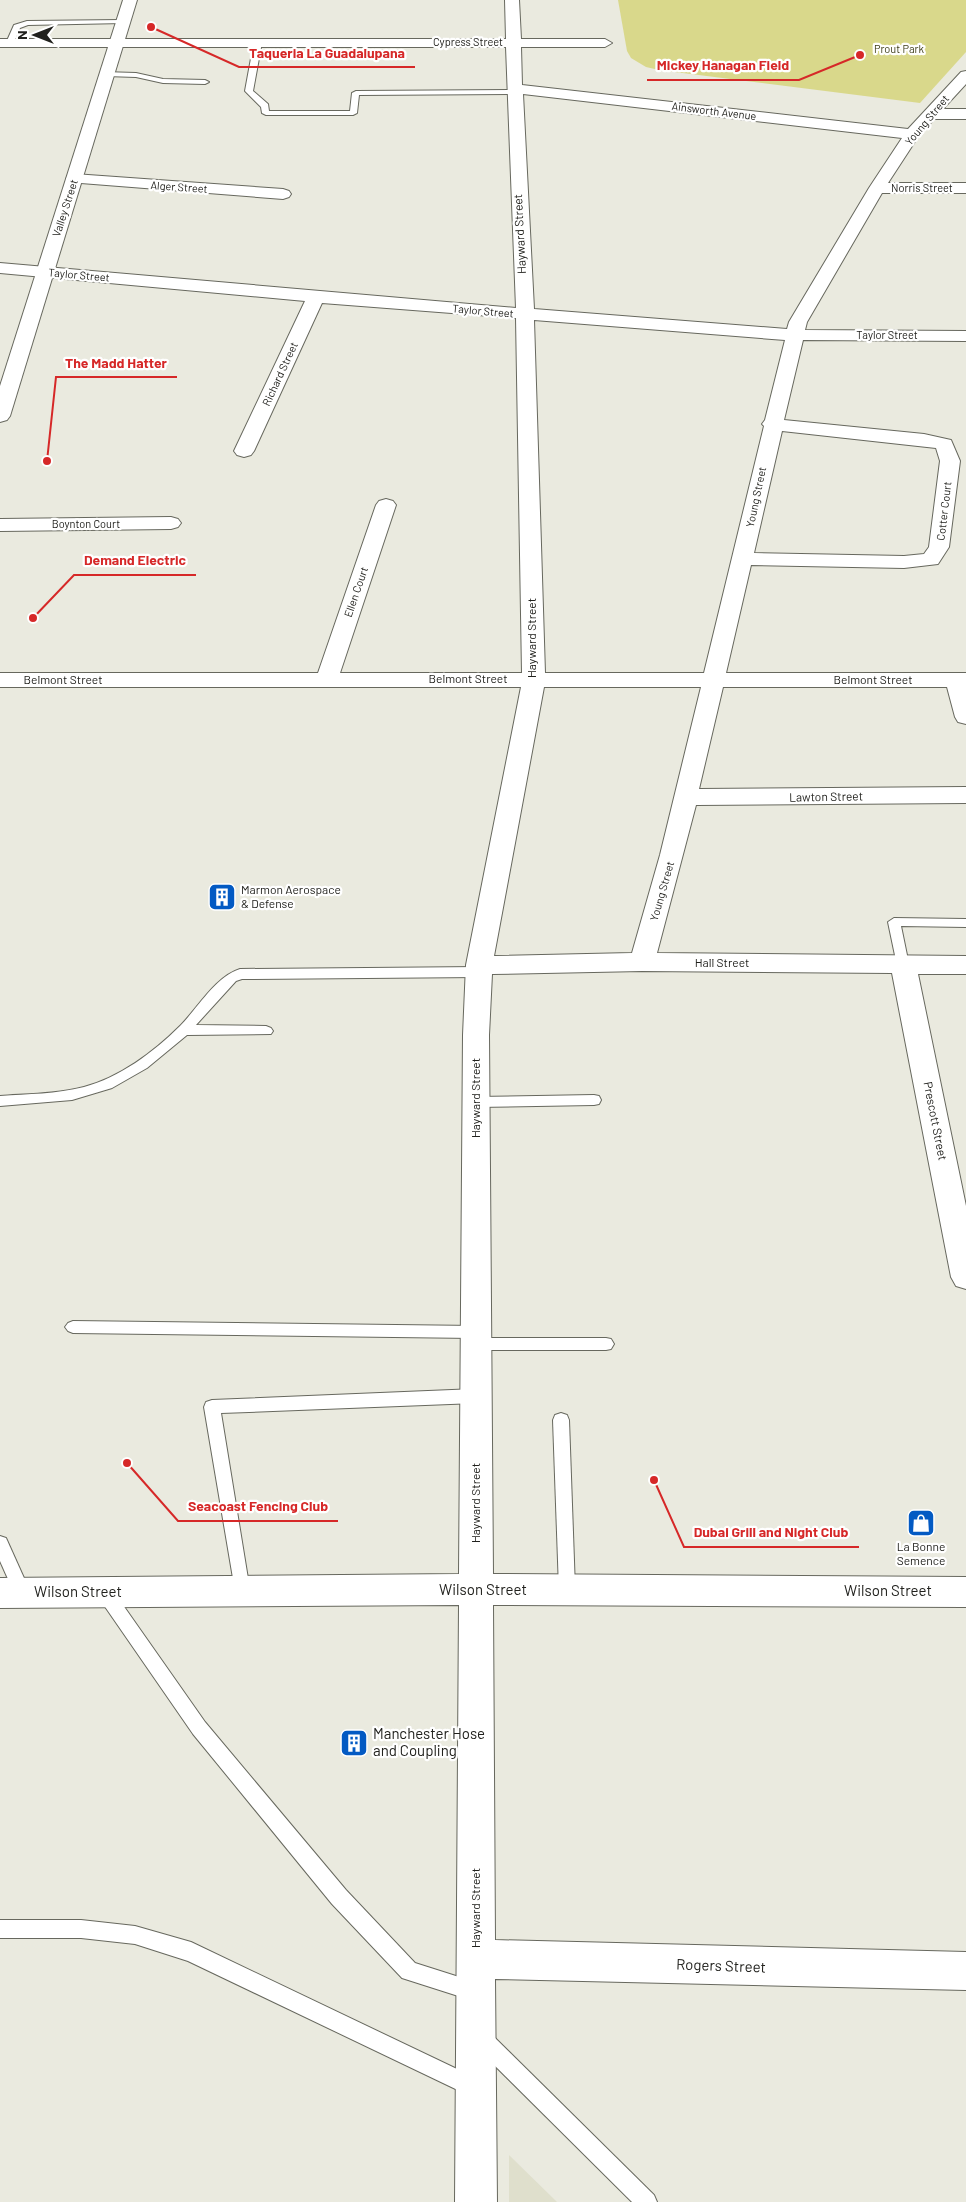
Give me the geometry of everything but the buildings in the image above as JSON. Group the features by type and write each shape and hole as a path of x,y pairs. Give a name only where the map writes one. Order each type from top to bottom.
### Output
{"street":[{"name":"Valley Street","path":"0,416 130,0"},
{"name":"Hayward Street","path":"476,2202 476,1102 479,968 519,764 533,679 525,314 512,0"},
{"name":"Cypress Street","path":"5,43 605,43"},
{"name":"Young Street","path":"642,962 672,855 743,559 772,424 798,322 912,134 966,75"},
{"name":"Ainsworth Avenue","path":"515,91 912,134"},
{"path":"929,114 966,114"},
{"name":"Alger Street","path":"74,179 283,194"},
{"name":"Norris Street","path":"878,188 966,188"},
{"name":"Taylor Street","path":"0,268 316,297 794,335 966,336"},
{"name":"Richard Street","path":"244,451 316,297"},
{"name":"Cotter Court","path":"743,559 904,562 931,560 939,547 950,461 944,444 924,440 772,424"},
{"name":"Ellen Court","path":"327,679 386,505"},
{"name":"Boynton Court","path":"0,524 171,523"},
{"name":"Belmont Street","path":"0,680 961,680"},
{"path":"961,680 966,717"},
{"name":"Lawton Street","path":"686,796 709,798 966,795"},
{"name":"Hall Street","path":"479,968 642,962 966,965"},
{"name":"Prescott Street","path":"904,964 966,1277"},
{"name":"Wilson Street","path":"11,1592 567,1589 966,1592"},
{"name":"Rogers Street","path":"476,1975 966,1972"}],"lane":[{"path":"5,43 17,27 27,23 122,22"},
{"path":"258,42 250,91 265,106 266,113 353,113 356,93 515,91"},
{"path":"106,74 205,82"},
{"path":"904,964 894,922 966,923"},
{"path":"0,1101 66,1096 96,1089 126,1074 184,1030 231,978 240,974 479,968"},
{"path":"184,1030 266,1031"},
{"path":"476,1102 594,1100"},
{"path":"74,1327 476,1338 606,1344"},
{"path":"242,1591 212,1407 476,1396"},
{"path":"561,1420 567,1589"},
{"path":"0,1543 11,1592"},
{"path":"105,1592 200,1728 339,1897 409,1970 476,1975"},
{"path":"0,1929 81,1929 135,1935 192,1952 476,2088"},
{"path":"476,2033 647,2202"}],"shaded area":[{"path":"509,2155 557,2202 509,2202"}],"green space":[{"name":"Prout Park","path":"618,0 966,0 966,52 920,103 659,70 646,67 631,58 627,51"}],"place":[{"name":"Taqueria La Guadalupana","path":"151,27"},
{"name":"Mickey Hanagan Field","path":"860,55"},
{"name":"The Madd Hatter","path":"47,461"},
{"name":"Demand Electric","path":"33,618"},
{"name":"Marmon Aerospace & Defense","path":"222,897"},
{"name":"Seacoast Fencing Club","path":"127,1463"},
{"name":"Dubai Grill and Night Club","path":"654,1480"},
{"name":"La Bonne Semence","path":"921,1523"},
{"name":"Manchester Hose and Coupling","path":"354,1743"}]}
